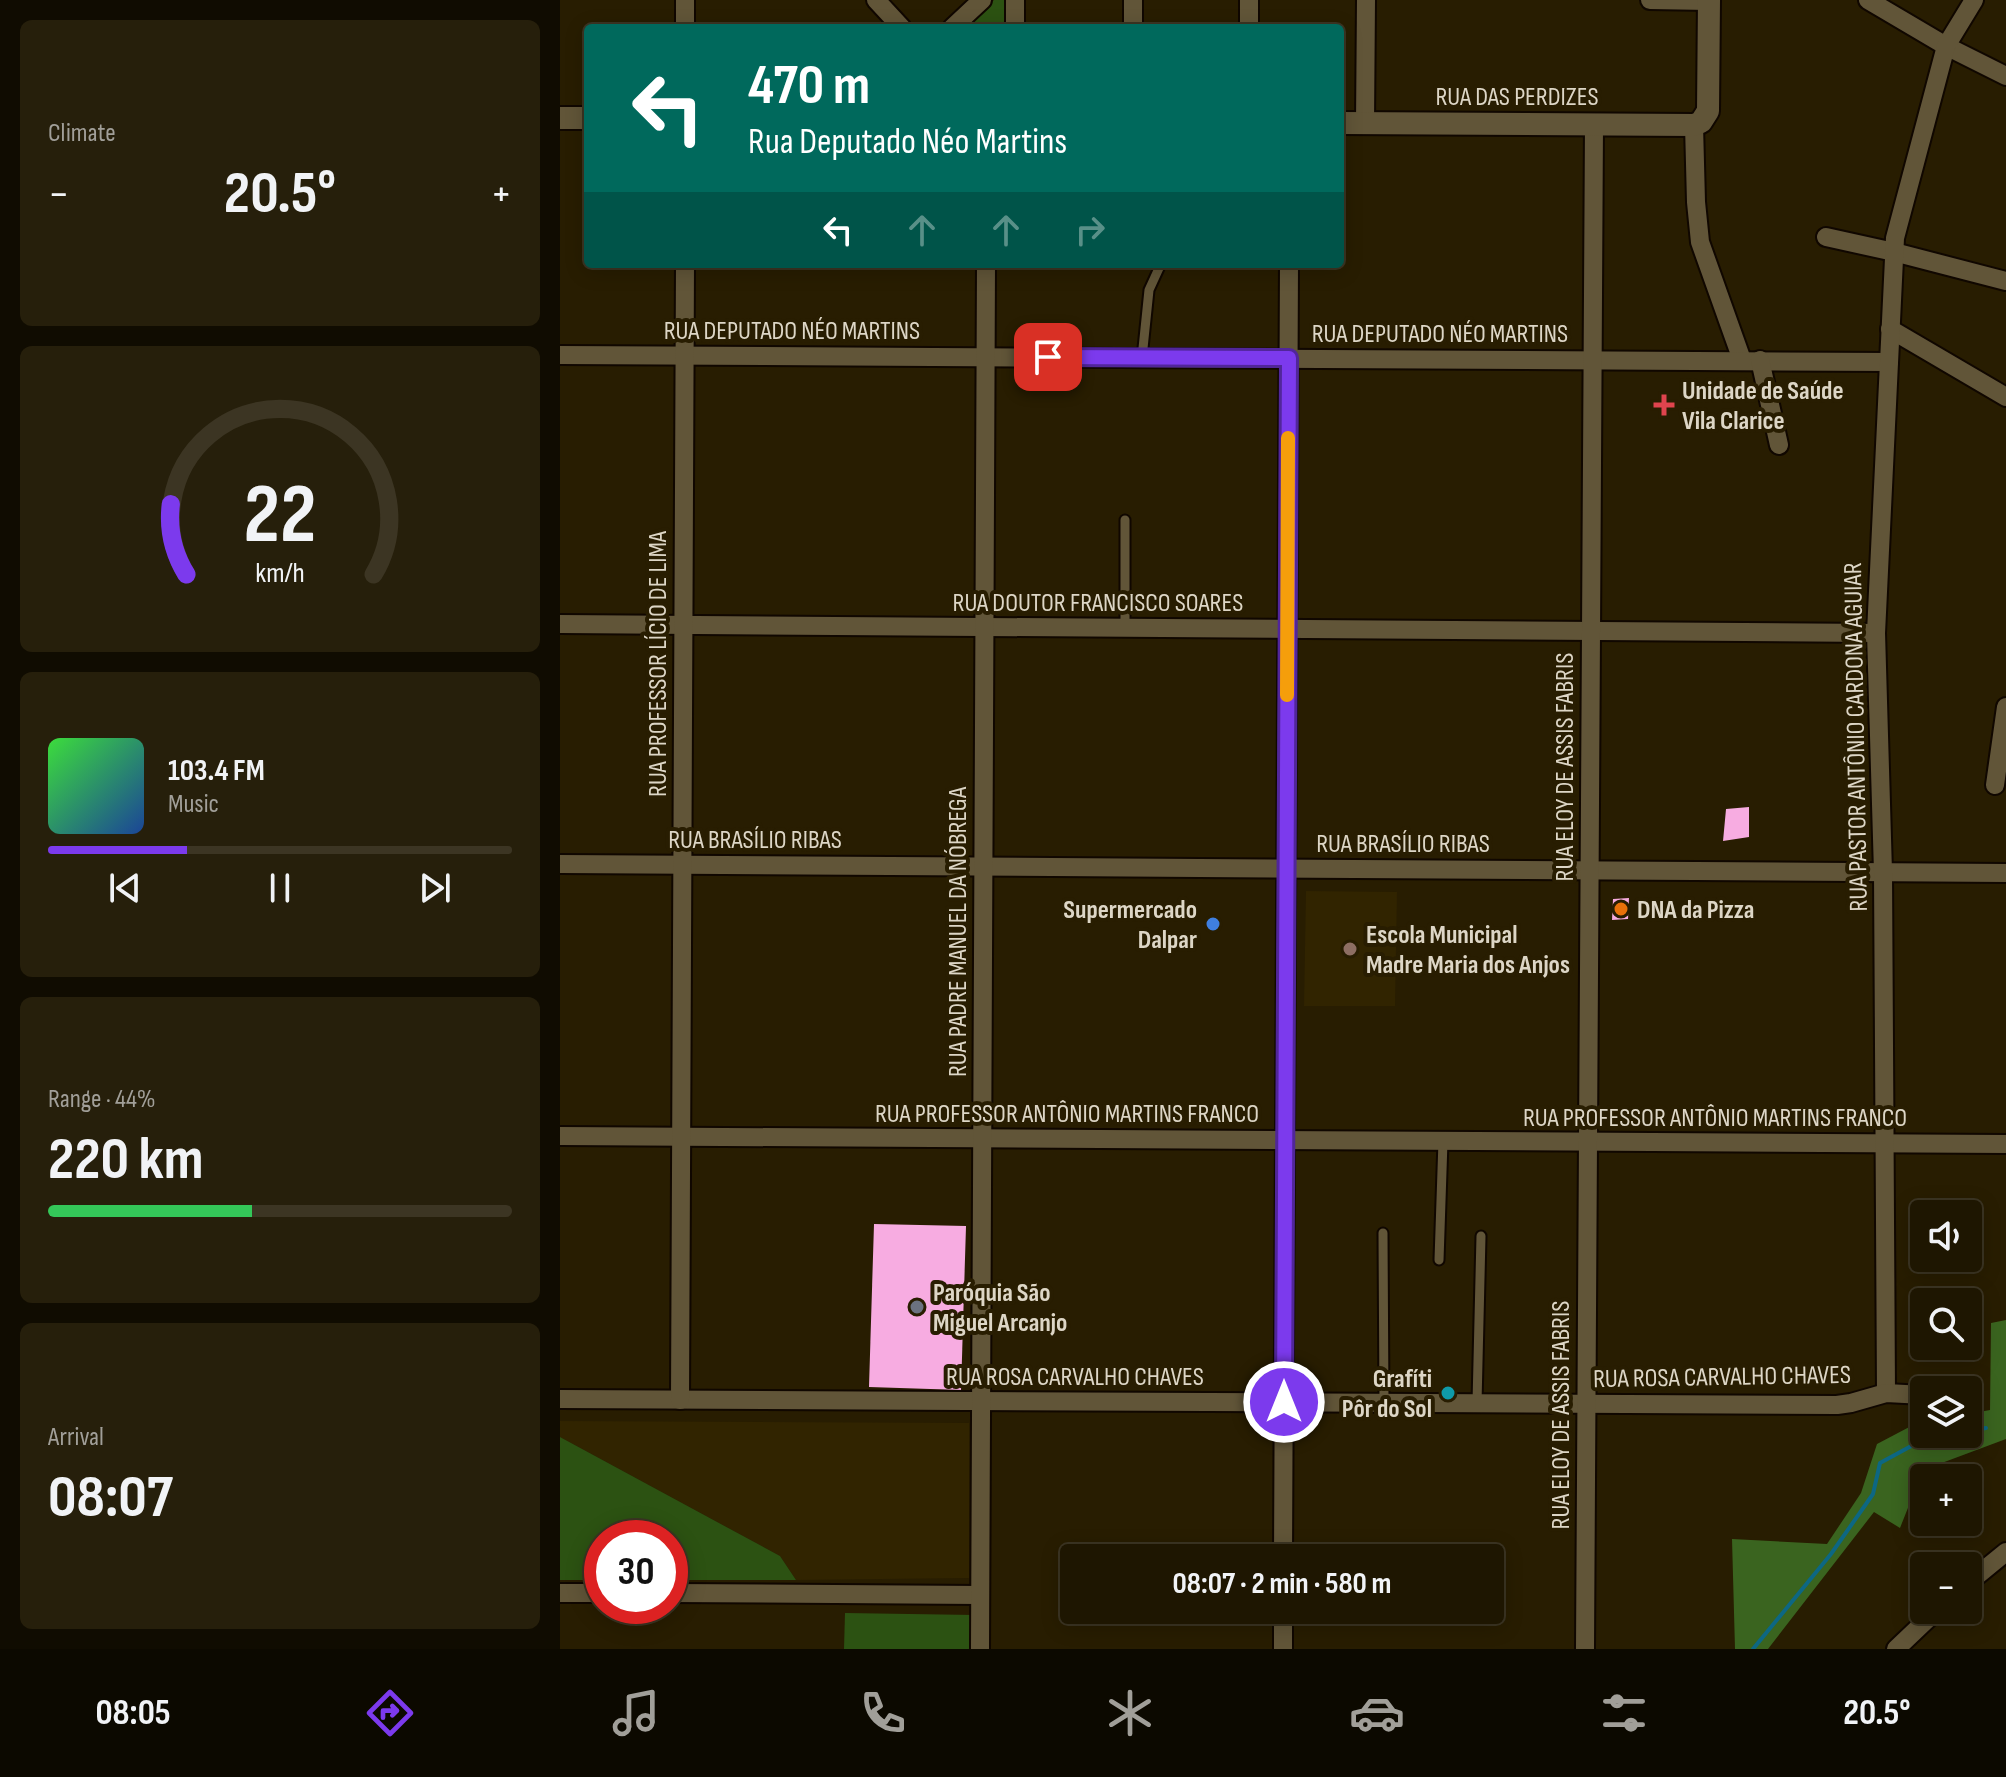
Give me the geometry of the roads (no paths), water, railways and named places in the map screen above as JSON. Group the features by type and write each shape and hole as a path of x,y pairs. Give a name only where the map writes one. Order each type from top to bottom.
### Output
{"street":[{"path":"685,0 685,24"},
{"path":"876,0 898,24"},
{"path":"956,24 982,0"},
{"path":"1015,0 1015,24"},
{"path":"1133,0 1133,24"},
{"path":"1249,0 1249,24"},
{"path":"1365,123 1366,0"},
{"path":"1650,0 1709,0 1708,111 1701,122 1694,125 1700,242 1751,360 1779,445"},
{"path":"1868,0 1946,46 2006,76"},
{"name":"RUA PASTOR ANTÔNIO CARDONA AGUIAR","path":"1886,1393 1883,872 1876,633 1895,232 1946,46 1974,0"},
{"path":"560,118 584,118"},
{"name":"RUA DAS PERDIZES","path":"1344,123 1694,125"},
{"name":"RUA ELOY DE ASSIS FABRIS","path":"1585,1649 1594,125"},
{"path":"1826,237 2006,281"},
{"name":"RUA PROFESSOR LÍCIO DE LIMA","path":"680,1400 685,268"},
{"name":"RUA PADRE MANUEL DA NÓBREGA","path":"980,1649 986,268"},
{"path":"1283,1544 1289,268"},
{"path":"1890,329 2006,397"},
{"name":"RUA DEPUTADO NÉO MARTINS","path":"560,355 1889,362"},
{"name":"RUA DOUTOR FRANCISCO SOARES","path":"560,624 1876,633"},
{"path":"1995,785 2006,707"},
{"name":"RUA BRASÍLIO RIBAS","path":"560,864 2006,873"},
{"name":"RUA PROFESSOR ANTÔNIO MARTINS FRANCO","path":"560,1136 2006,1144"},
{"name":"RUA ROSA CARVALHO CHAVES","path":"560,1399 1837,1405 1886,1393 1910,1394"},
{"path":"1982,1572 2006,1552"},
{"path":"560,1593 584,1593"},
{"path":"688,1593 980,1595"},
{"path":"1283,1624 1283,1649"},
{"path":"1896,1649 1922,1624"}],"lane":[{"path":"1142,358 1149,290 1159,268"},
{"path":"1125,520 1125,628"},
{"path":"1439,1260 1443,1141"},
{"path":"1383,1233 1384,1403"},
{"path":"1477,1403 1481,1236"}],"waterway":[{"path":"1982,1429 1986,1428"},
{"path":"1753,1649 1831,1554 1873,1494 1880,1463 1910,1447"}],"place":[{"name":"Unidade de Saúde Vila Clarice","path":"1664,405"},
{"name":"DNA da Pizza","path":"1621,909"},
{"name":"Supermercado Dalpar","path":"1213,924"},
{"name":"Escola Municipal Madre Maria dos Anjos","path":"1350,949"},
{"name":"Paróquia São Miguel Arcanjo","path":"917,1307"},
{"name":"Grafíti Pôr do Sol","path":"1448,1393"}]}
